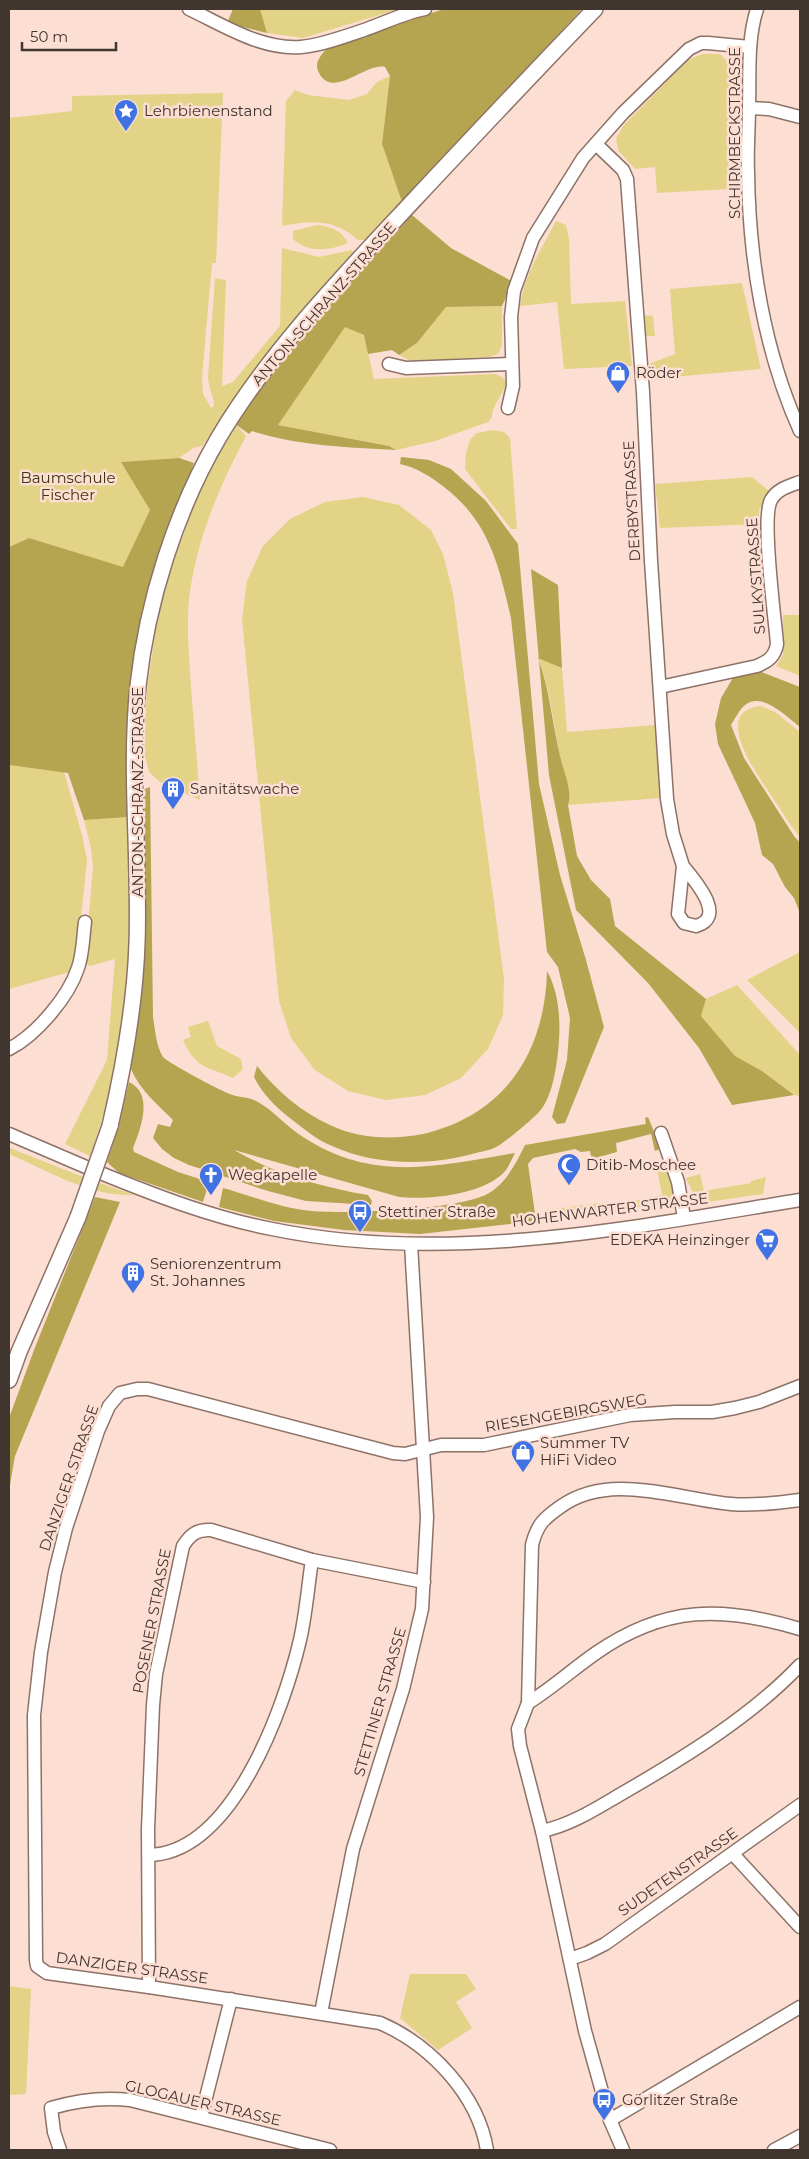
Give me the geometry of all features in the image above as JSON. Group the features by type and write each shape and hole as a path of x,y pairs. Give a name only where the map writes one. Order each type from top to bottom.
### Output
{"main road":[{"name":"ANTON-SCHRANZ-STRASSE","path":"9,1380 14,1350 78,1217 110,1126 122,1073 135,994 138,933 136,783 139,681 149,621 160,579 186,501 219,437 280,351 376,241 595,9"}],"street":[{"path":"189,9 237,32 264,42 291,47 310,46 338,40 425,9"},
{"name":"SCHIRMBECKSTRASSE","path":"757,9 750,48 748,193 756,274 776,361 800,429"},
{"path":"508,408 513,386 511,317 514,291 533,238 572,173 623,113 689,49 702,43 750,48"},
{"path":"749,108 769,109 800,117"},
{"name":"DERBYSTRASSE","path":"596,144 623,170 627,179 644,392 668,811 683,866"},
{"path":"389,364 406,368 511,364"},
{"name":"SULKYSTRASSE","path":"660,686 758,666 774,655 777,644 767,527 768,507 777,492 800,482"},
{"path":"9,1050 36,1029 66,991 78,969 85,922"},
{"path":"661,1133 678,1182 684,1218"},
{"path":"9,1134 86,1166"},
{"name":"HOHENWARTER STRASSE","path":"103,1174 174,1201 271,1229 334,1238 411,1244 442,1245 615,1229 800,1200"},
{"name":"STETTINER STRASSE","path":"321,2013 353,1849 403,1689 422,1609 427,1517 411,1244"},
{"name":"RIESENGEBIRGSWEG","path":"424,1449 452,1444 484,1445 630,1415 712,1412 759,1402 800,1386"},
{"name":"DANZIGER STRASSE","path":"424,1449 405,1454 393,1454 148,1389 137,1389 120,1393 109,1406 98,1431 66,1528 49,1606 38,1672 34,1725 36,1960 37,1966 46,1973 231,1999 380,2023 408,2037 442,2067 470,2105 479,2122 487,2150"},
{"path":"623,2150 610,2120 585,2031 542,1830 518,1738 520,1721 528,1703 530,1557 535,1533 541,1521 576,1496 605,1490 637,1490 734,1504 800,1500"},
{"name":"POSENER STRASSE","path":"148,1987 152,1705 156,1674 183,1546 195,1533 202,1529 211,1530 312,1560 424,1582"},
{"path":"149,1855 173,1852 205,1831 236,1794 260,1754 278,1711 300,1638 312,1560"},
{"path":"528,1703 597,1652 628,1635 668,1618 694,1613 725,1614 800,1629"},
{"path":"542,1830 563,1825 584,1815 663,1770 746,1712 789,1677 800,1665"},
{"name":"SUDETENSTRASSE","path":"570,1959 605,1944 668,1897 733,1854 800,1805"},
{"path":"733,1854 800,1927"},
{"path":"201,2117 231,1999"},
{"path":"610,2120 800,2007"},
{"name":"GLOGAUER STRASSE","path":"60,2150 54,2132 51,2108 91,2099 117,2099 201,2117 330,2150"},
{"path":"774,2150 800,2136"}],"green space":[{"path":"260,9 399,9 303,38 267,33"},
{"path":"702,54 720,54 730,64 728,189 657,193 655,167 635,169 618,150 616,138 624,125 688,60"},
{"path":"390,76 382,144 402,202 369,240 358,240 341,228 323,223 313,222 282,226 286,101 295,90 308,95 349,100 367,94 377,82"},
{"name":"Baumschule Fischer","path":"223,93 216,263 212,263 202,377 203,394 211,408 214,406 214,402 208,377 215,278 226,280 222,386 233,382 280,326 282,248 319,257 352,250 355,254 263,362 202,446 193,448 179,458 122,462 150,510 123,568 29,538 9,547 9,118 72,111 72,96"},
{"path":"556,221 566,225 569,239 571,304 625,301 632,366 564,369 557,302 520,306 529,273"},
{"path":"317,225 336,230 348,243 334,248 312,249 299,244 293,239 293,231"},
{"path":"742,283 761,369 651,379 649,364 675,354 670,289"},
{"path":"502,306 502,345 498,354 490,357 411,361 399,355 417,343 446,307"},
{"path":"644,315 653,316 655,336 646,336"},
{"path":"345,326 364,335 374,379 495,374 502,377 506,382 492,417 488,422 435,441 396,450 389,446 278,425"},
{"path":"235,424 246,436 212,508 195,565 189,598 188,623 191,687 200,800 160,782 149,772 144,752 147,689 159,609 172,565 202,485"},
{"path":"493,430 504,432 510,438 517,529 511,529 465,469 466,453 470,440 477,433"},
{"path":"752,477 770,492 759,510 759,524 660,528 655,484"},
{"path":"363,497 399,505 431,530 443,554 453,593 504,979 503,1015 488,1049 461,1078 425,1095 386,1100 348,1091 315,1070 291,1038 279,1001 242,619 247,581 263,546 290,519 325,502"},
{"path":"783,615 800,615 800,676 776,666 783,655"},
{"path":"538,657 562,668 567,732 656,725 661,798 568,805 550,702"},
{"path":"761,706 775,712 800,732 800,837 757,773 742,745 738,731 739,719 746,710"},
{"path":"9,765 64,772 87,860 77,956 73,971 9,989"},
{"path":"129,817 131,922 127,1001 114,1076 90,1156 65,1144 107,1060 115,959 90,966 85,962 93,867 91,848 84,820"},
{"path":"800,952 800,1033 747,980"},
{"path":"737,985 800,1055 800,1096 794,1095 762,1071 735,1056 701,1016 706,999"},
{"path":"208,1021 217,1046 241,1059 243,1069 233,1078 198,1062 188,1050 183,1040 191,1037 188,1027"},
{"path":"10,1148 134,1195 102,1192 70,1182 9,1154"},
{"path":"660,1162 668,1173 674,1194 671,1200 666,1203 548,1220 546,1210 601,1203 602,1208 662,1195 656,1163"},
{"path":"700,1174 704,1191 751,1183 751,1181 766,1177 763,1194 707,1202 696,1199 686,1178"},
{"path":"410,1974 466,1974 476,1989 456,2002 472,2028 438,2050 400,2018"},
{"path":"9,1986 31,1989 26,2094 9,2095"}],"shaded area":[{"path":"233,9 260,9 267,33 227,23"},
{"path":"444,9 582,9 402,202 382,144 390,76 385,67 377,67 341,82 333,83 325,80 319,73 317,65 321,55 329,46"},
{"path":"412,215 451,248 513,282 502,306 446,307 417,343 399,355 392,350 368,354 364,335 345,327 278,425 389,446 396,450 305,443 252,431 249,434 235,424 298,343"},
{"path":"401,457 429,460 451,469 486,501 518,544 539,784 560,875 604,1027 565,1123 557,1124 552,1117 567,1060 570,1018 558,967 547,952 511,618 507,599 490,546 472,514 459,500 434,480 418,470 400,464"},
{"path":"179,458 194,463 156,570 129,817 84,820 68,773 9,765 9,547 29,538 123,567 150,510 121,462"},
{"path":"531,569 558,585 562,668 539,658"},
{"path":"539,661 568,787 568,805 577,856 591,880 610,899 615,926 706,999 701,1016 735,1056 762,1071 794,1095 732,1105 699,1048 648,983 576,910 549,775"},
{"path":"759,671 800,687 800,727 774,707 759,701 745,705 731,725 744,758 800,843 800,913 794,898 785,887 773,864 762,855 755,823 718,744 715,724 721,698 734,676"},
{"path":"150,787 153,1017 157,1043 163,1057 219,1089 258,1102 303,1137 329,1151 355,1161 381,1166 433,1166 515,1153 509,1166 502,1174 479,1188 466,1192 438,1197 399,1197 234,1150 282,1173 316,1184 368,1195 372,1201 371,1205 306,1201 268,1191 189,1165 174,1158 162,1149 153,1138 158,1124 170,1127 173,1120 144,1090 131,1069 142,988 146,919 142,790"},
{"path":"547,971 555,990 559,1021 559,1042 555,1075 550,1092 536,1115 506,1140 493,1148 458,1157 422,1162 385,1160 349,1153 321,1141 291,1119 270,1100 254,1077 257,1066 281,1092 309,1114 341,1130 364,1136 399,1137 423,1134 452,1125 477,1112 498,1095 515,1076 529,1053 538,1028 544,1000"},
{"path":"129,1082 137,1087 143,1103 142,1121 133,1148 134,1152 178,1172 209,1182 203,1202 119,1173 107,1162 118,1129"},
{"path":"648,1117 660,1146 658,1150 655,1151 651,1134 616,1143 617,1152 595,1158 591,1156 590,1151 581,1152 575,1149 533,1158 528,1164 536,1221 420,1234 344,1230 274,1221 219,1207 223,1188 278,1205 301,1210 328,1212 403,1210 475,1199 489,1193 501,1183 510,1172 525,1145 646,1124 645,1118"},
{"path":"95,1197 120,1202 15,1456 9,1491 9,1418"}],"place":[{"name":"Lehrbienenstand","path":"126,132"},
{"name":"Röder","path":"618,394"},
{"name":"Sanitätswache","path":"173,810"},
{"name":"Ditib-Moschee","path":"569,1186"},
{"name":"Wegkapelle","path":"211,1196"},
{"name":"Stettiner Straße","path":"360,1233"},
{"name":"EDEKA Heinzinger","path":"767,1261"},
{"name":"Seniorenzentrum St. Johannes","path":"133,1294"},
{"name":"Summer TV HiFi Video","path":"523,1473"},
{"name":"Görlitzer Straße","path":"604,2121"}]}
